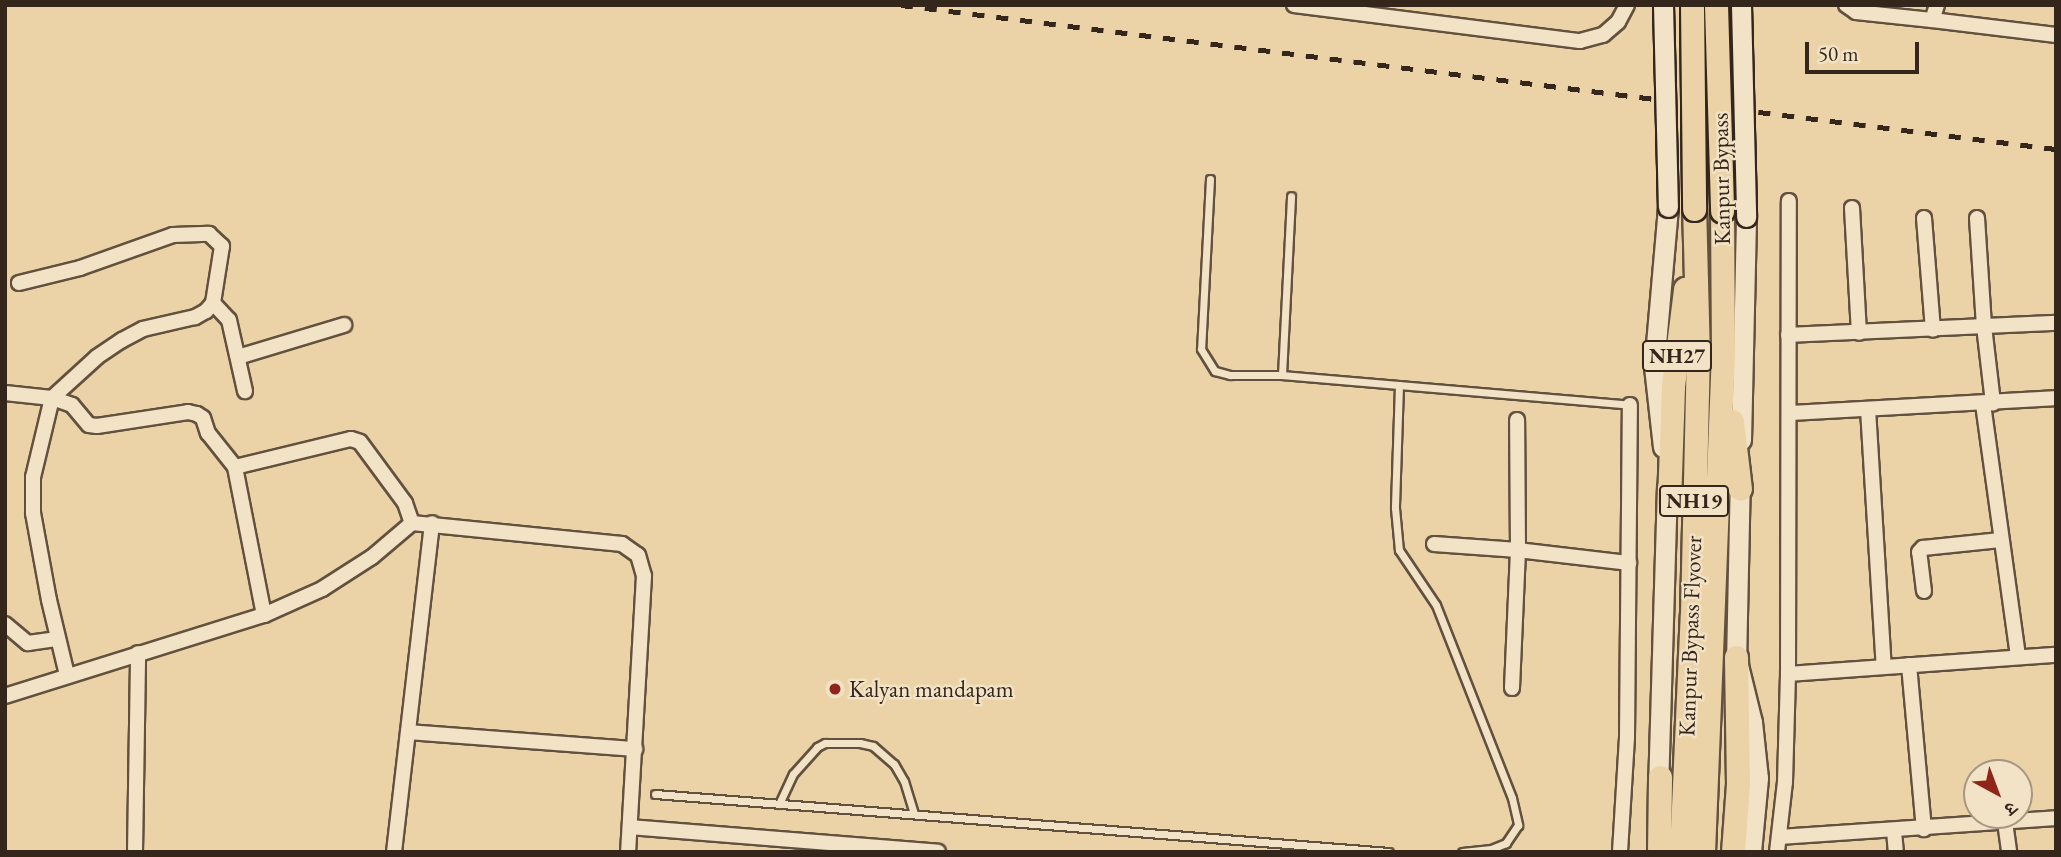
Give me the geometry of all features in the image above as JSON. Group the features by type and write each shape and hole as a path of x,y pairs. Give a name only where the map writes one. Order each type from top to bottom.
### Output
{"highway":[{"name":"Kanpur Bypass","path":"1692,5 1695,209"},
{"name":"Kanpur Bypass","path":"1716,5 1723,352"},
{"name":"NH27","path":"1669,502 1673,386 1695,209"},
{"name":"Kanpur Bypass Flyover","path":"1695,209 1698,357 1697,792 1703,852"},
{"name":"NH27","path":"1723,352 1740,489"},
{"name":"Kanpur Bypass Flyover","path":"1681,852 1697,792 1723,352"},
{"name":"NH27","path":"1733,852 1748,781 1736,657"},
{"name":"NH27","path":"1659,852 1660,777"}],"main road":[{"path":"1663,5 1668,207 1654,367 1669,502"},
{"path":"1740,489 1746,217 1741,5"},
{"name":"NH27","path":"1736,657 1740,489"},
{"name":"NH27","path":"1660,777 1669,502"},
{"path":"1647,852 1660,777"},
{"path":"1748,781 1751,852"}],"street":[{"path":"1294,5 1580,41 1603,35 1618,22 1627,5"},
{"path":"1846,5 1856,12 2056,35"},
{"path":"1931,20 1937,5"},
{"path":"1777,852 1785,782 1788,674 1789,201"},
{"path":"1852,208 1859,333"},
{"path":"1924,218 1933,330"},
{"path":"1977,218 1988,403 2001,540 2018,657"},
{"path":"19,283 80,268 173,235 195,232 209,234 222,246 213,303 195,317 143,329 122,340 97,357 52,398 33,477 33,513 67,675"},
{"path":"213,303 229,320 245,391"},
{"path":"1788,335 2056,323"},
{"path":"238,357 344,325"},
{"path":"5,393 52,398 72,405 89,425 188,412 203,418 208,433 235,467 264,615"},
{"path":"1789,413 2056,398"},
{"path":"1620,852 1627,737 1630,405"},
{"path":"1868,409 1884,667"},
{"path":"1512,688 1518,550 1517,419"},
{"path":"235,467 351,439 360,442 405,503 412,523"},
{"path":"5,696 264,615 322,589 372,557 412,523 622,544 638,555 645,576 628,852"},
{"path":"394,852 432,523"},
{"path":"1924,591 1919,552 1923,548 2001,540"},
{"path":"1434,544 1518,550 1629,563"},
{"path":"5,624 28,643 58,639"},
{"path":"135,852 138,653"},
{"path":"1788,674 2056,655"},
{"path":"1909,665 1924,829"},
{"path":"408,732 635,749"},
{"path":"2033,820 2056,818"},
{"path":"1779,836 1963,826"},
{"path":"630,827 747,845 938,852"},
{"path":"2006,829 2008,852"},
{"path":"1894,831 1896,852"}],"lane":[{"path":"1210,179 1200,349 1214,370 1230,375 1282,375 1630,405"},
{"path":"1282,375 1291,196"},
{"path":"1399,385 1395,508 1398,550 1436,605 1512,798 1518,825 1506,843 1490,849 1462,852"},
{"path":"779,804 793,774 817,747 825,743 860,743 873,746 894,764 904,781 914,814"},
{"path":"655,794 1389,852"}],"railway":[{"path":"901,5 2056,149"}],"place":[{"name":"Kalyan mandapam","path":"835,689"}]}
